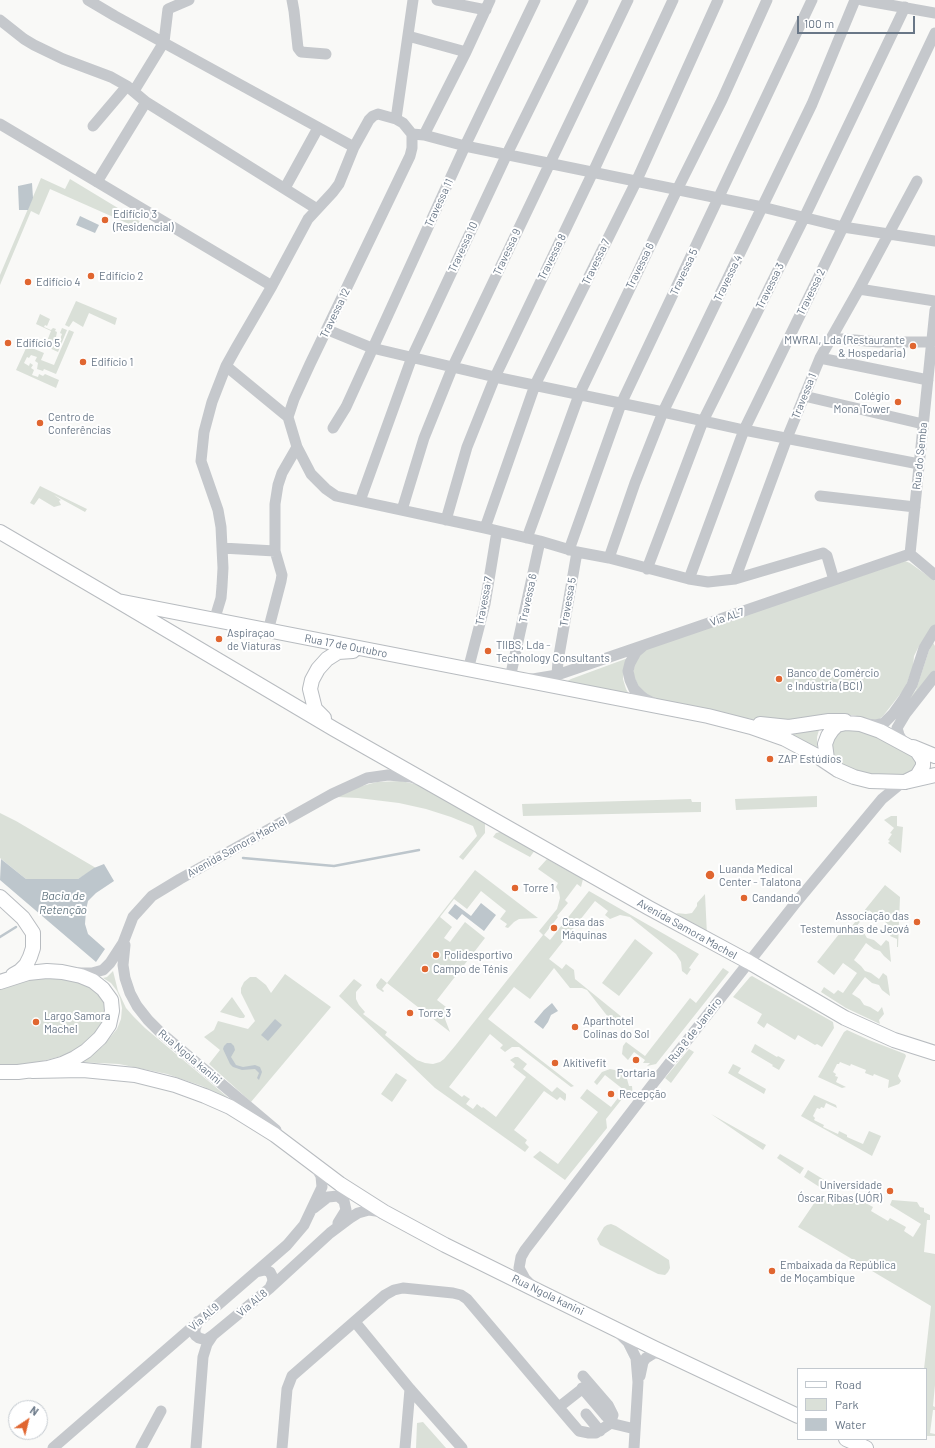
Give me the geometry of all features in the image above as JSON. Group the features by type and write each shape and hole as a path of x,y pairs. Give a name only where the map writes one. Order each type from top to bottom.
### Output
{"main road":[{"name":"Rua 17 de Outubro","path":"0,532 118,601 214,621 708,716 778,726 799,726 828,721 848,721 860,724"},
{"name":"Avenida Samora Machel","path":"118,601 334,729 649,908 749,962 845,1018 894,1040 935,1053"},
{"path":"334,729 315,709 310,689 312,680 318,669 327,659 338,652 363,649"},
{"name":"Rua 17 de Outubro","path":"708,716 785,739 817,756 838,770 854,777 870,781 905,782"},
{"path":"838,770 827,759 825,744 828,736 837,725 846,723 860,724 880,731 909,746 921,755 923,766 917,776 905,782"},
{"path":"909,746 935,756"},
{"path":"905,782 935,775"},
{"path":"0,897 27,923 33,933 33,948 26,965 20,971 1,981"},
{"path":"0,1072 32,1071 62,1064 75,1058 86,1051 100,1038 109,1025 112,1011 111,1000 103,989 93,981 81,976 62,972 28,973 1,981"},
{"name":"Rua Ngola kanini","path":"32,1071 83,1070 135,1075 175,1085 205,1096 230,1108 275,1135 340,1184 384,1212 445,1245 797,1416"},
{"path":"848,1440 866,1448"}],"street":[{"path":"88,0 354,147"},
{"path":"93,126 131,88 164,42 168,5 189,0"},
{"path":"292,0 298,48 301,52 326,54"},
{"path":"396,118 414,0"},
{"path":"424,135 488,5 437,0"},
{"name":"Travessa 11","path":"333,428 346,407 465,146 535,0"},
{"name":"Travessa 10","path":"360,501 412,357 507,154 583,0"},
{"name":"Travessa 9","path":"402,510 424,438 453,366 628,0"},
{"name":"Travessa 8","path":"446,520 467,447 495,377 673,0"},
{"name":"Travessa 7","path":"485,528 535,385 636,182 718,0"},
{"name":"Travessa 6","path":"526,538 579,395 677,190 722,100 767,0"},
{"name":"Travessa 5","path":"557,675 573,551 622,404 812,0"},
{"name":"Travessa 4","path":"608,558 663,412 812,104 856,0"},
{"path":"862,0 935,13"},
{"name":"Travessa 3","path":"647,569 703,421 804,218 905,7"},
{"path":"0,20 34,46 63,59 111,77 131,88 146,102 317,209"},
{"name":"Travessa 2","path":"689,579 744,430 935,33"},
{"path":"408,36 466,52"},
{"path":"97,182 146,102"},
{"path":"214,621 221,598 222,548 218,510 201,461 201,447 207,418 226,366 272,286 308,219 339,184 354,147 369,120 373,116 378,114 396,118 403,123 412,134 424,135 465,146 762,207 843,226 935,241"},
{"path":"0,124 272,286"},
{"path":"285,188 318,128"},
{"name":"Travessa 12","path":"288,417 303,378 328,330 410,156 412,148 412,134"},
{"name":"Travessa 1","path":"735,579 787,438 820,358 917,181"},
{"path":"859,289 935,301"},
{"name":"Rua do Semba","path":"910,554 935,310"},
{"path":"328,330 372,348 495,377 744,430 919,464"},
{"path":"831,338 878,342 932,342"},
{"path":"820,358 928,380"},
{"path":"226,366 288,417 298,447 311,474 326,489 336,496 485,528 647,569 708,582 735,579 823,553 827,556 834,580"},
{"path":"804,396 923,424"},
{"path":"268,631 282,574 275,550 275,504 278,485 282,473 298,447"},
{"path":"820,496 915,507"},
{"name":"Travessa 7","path":"468,670 485,604 497,531"},
{"name":"Travessa 6","path":"510,678 540,541"},
{"path":"222,548 275,550"},
{"path":"910,554 935,575"},
{"name":"Via AL7","path":"510,678 533,679 557,675 910,554"},
{"path":"935,631 935,642"},
{"path":"860,724 880,725 893,714 912,685 921,655 935,631"},
{"path":"645,644 636,652 630,663 628,671 630,680 634,689 645,699 665,707"},
{"path":"909,746 902,740 897,728 906,713 935,676"},
{"name":"Avenida Samora Machel","path":"62,972 92,973 103,970 117,955 133,917 152,896 332,794 367,778 388,775 411,777 445,791"},
{"name":"Rua 8 de Janeiro","path":"538,1291 525,1279 519,1268 521,1257 525,1250 794,905 882,799 905,782"},
{"name":"Rua Ngola kanini","path":"129,928 124,950 123,965 125,978 137,1006 160,1032 282,1135 311,1163"},
{"name":"Via AL9","path":"53,1448 291,1241 304,1225 322,1187 322,1176 311,1163"},
{"path":"309,1213 328,1197 338,1196 344,1201 346,1210 330,1233"},
{"name":"Via AL8","path":"196,1448 203,1357 207,1344 213,1335 270,1288 330,1233 350,1218 358,1213 369,1210 384,1212"},
{"path":"256,1272 265,1270 270,1272 273,1281 270,1288"},
{"path":"282,1448 286,1389 292,1376 385,1295 394,1290 403,1288 461,1295 472,1304 579,1430 589,1433 596,1433 610,1422"},
{"path":"198,1321 195,1335 206,1340 213,1335"},
{"path":"355,1322 410,1389 462,1448"},
{"path":"609,1325 623,1336 633,1350 636,1358 638,1382 634,1448"},
{"path":"638,1382 643,1362 646,1358 654,1353 666,1353"},
{"path":"559,1407 585,1383 610,1422 635,1429"},
{"path":"405,1448 410,1389"},
{"path":"141,1448 162,1411"},
{"path":"586,1414 600,1431"}],"green space":[{"path":"41,178 65,189 70,179 141,222 138,228 50,189 39,215 31,211 0,285 0,275"},
{"path":"76,301 117,318 115,325 89,313 83,327 73,321 69,327 65,325"},
{"path":"40,314 50,319 47,326 45,325 44,327 51,330 53,328 56,329 56,337 60,339 62,328 67,330 58,352 45,346 51,331 36,324"},
{"path":"69,330 74,332 56,374 44,369 43,371 37,369 38,363 35,361 37,357 31,355 29,358 27,357 24,363 29,366 30,363 33,365 31,368 34,370 32,375 38,377 39,374 43,376 45,374 59,380 56,388 16,370 27,346 44,353 41,360 54,365"},
{"path":"40,486 87,509 85,512 54,495 61,500 59,501 61,505 54,507 39,498 34,505 30,503"},
{"path":"905,561 935,581 935,625 919,646 914,656 913,667 905,688 883,716 877,721 853,715 844,715 802,723 761,721 656,700 640,690 633,674 636,658 641,651"},
{"path":"932,641 935,646 935,670 887,727 916,690"},
{"path":"628,658 623,679 631,698 562,684 571,679"},
{"path":"859,728 913,754 919,766 905,776 870,776 844,767 832,757 830,742 838,730"},
{"path":"819,730 817,737 817,750 793,735 794,733"},
{"path":"401,781 424,786 484,820 485,833 463,860 459,857 477,836 473,826 426,809 399,803 337,797 358,787 377,782"},
{"path":"817,796 817,807 736,810 735,799"},
{"path":"691,799 692,802 701,802 701,812 523,816 522,804"},
{"path":"0,813 96,868 78,879 26,879 0,858"},
{"path":"891,816 897,816 897,826 903,827 901,853 888,843 890,841 888,840 892,834 890,833 894,828 884,820"},
{"path":"500,832 535,850 530,857 493,837 496,833"},
{"path":"547,859 583,879 581,887 577,884 565,900 568,903 544,935 550,940 589,891 699,954 689,968 691,969 687,975 682,971 681,962 676,954 630,917 620,915 610,919 605,915 608,911 595,901 549,959 562,969 566,964 574,970 575,979 623,1018 624,1024 617,1026 612,1022 587,990 582,988 570,988 554,968 530,999 514,987 488,1019 574,1086 571,1087 519,1047 512,1047 505,1052 500,1048 503,1045 490,1034 449,1087 462,1097 464,1095 470,1099 466,1104 473,1109 477,1104 496,1117 526,1077 513,1067 515,1064 510,1060 518,1057 527,1064 523,1069 552,1092 557,1087 566,1094 565,1101 560,1097 557,1100 544,1091 514,1130 527,1140 525,1143 529,1147 525,1152 435,1088 339,996 354,979 362,985 356,992 356,999 365,1012 363,1014 387,1032 385,1035 417,1060 433,1064 440,1062 455,1046 543,935 539,931 557,909 560,898 556,887 558,883 538,869"},
{"path":"475,870 538,918 519,919 508,928 505,927 507,924 500,919 506,911 481,891 467,909 454,899 440,917 452,927 444,938 450,942 465,922 485,938 437,1000 446,1007 445,1019 450,1032 387,983"},
{"path":"885,885 900,897 898,947 897,939 890,936 894,929 886,923 883,918 876,916 869,910 856,927 864,933 867,938 874,940 881,946 886,940 889,942 891,962 880,951 874,949 866,943 854,960 865,971 871,973 879,979 883,973 887,976 890,996 882,990 879,985 872,983 865,977 852,994 860,999 864,1005 878,1012 882,1007 884,1014 879,1020 880,1024 846,1008 821,992 824,987 834,994 838,990 843,993 857,973 843,963 834,975 817,962 843,929 847,932"},
{"path":"705,894 707,935 676,913 692,913 697,906 697,903"},
{"path":"635,939 653,953 619,996 602,983"},
{"path":"723,968 729,972 656,1064 647,1066 650,1063 643,1063 645,1060 634,1052 628,1060 622,1054 623,1046 626,1042 645,1056 690,998 696,1003"},
{"path":"113,971 118,991 126,1008 133,1016 145,1028 231,1100 202,1086 167,1074 119,1064 78,1062 103,1046 117,1029 121,1019 122,1008 117,991 111,983 103,978 107,977"},
{"path":"285,974 331,1007 251,1102 209,1064 220,1050 204,1037 214,1030 218,1021 248,1029 255,1021 241,993 241,988 244,982 250,977 256,977 266,985 271,993"},
{"path":"752,976 833,1022 834,1028 822,1047 817,1044 815,1045 798,1035 795,1040 767,1023 764,1028 757,1023 762,1014 733,997"},
{"path":"33,977 59,977 84,982 105,998 106,1020 91,1039 79,1048 65,1055 39,1062 13,1065 0,1064 0,987"},
{"path":"381,978 387,983 382,989 384,991 383,992 377,988 376,985"},
{"path":"232,997 245,1016 244,1018 220,1012"},
{"path":"847,1030 905,1054 906,1056 898,1076 901,1081 899,1084 888,1088 889,1080 874,1074 873,1076 865,1073 866,1070 851,1064 850,1066 840,1062 837,1064 833,1072 836,1074 835,1076 838,1077 836,1082 846,1087 842,1088 818,1077 844,1032"},
{"path":"755,1044 785,1060 779,1070 751,1052"},
{"path":"689,1049 694,1052 671,1083 665,1078"},
{"path":"733,1064 741,1068 738,1073 766,1089 764,1094 728,1073"},
{"path":"610,1069 615,1070 627,1079 629,1086 632,1086 633,1096 622,1099 606,1119 607,1128 565,1180 533,1157 540,1151 558,1164 598,1112 580,1098 587,1089 611,1107 624,1090 605,1075 597,1085 594,1082 602,1072"},
{"path":"396,1073 407,1080 392,1102 381,1094"},
{"path":"814,1095 836,1105 837,1108 826,1103 824,1108 817,1108 813,1116 815,1118 814,1120 824,1125 823,1127 838,1134 839,1131 847,1135 847,1137 863,1144 869,1131 881,1136 872,1156 801,1116"},
{"path":"711,1114 766,1145 763,1150"},
{"path":"780,1154 804,1168 800,1174 777,1158"},
{"path":"808,1170 826,1181 828,1185 824,1189 821,1188 804,1177"},
{"path":"842,1194 856,1202 858,1199 873,1207 871,1211 888,1221 890,1218 906,1227 904,1231 913,1237 921,1224 890,1205 892,1200 917,1202 920,1207 924,1208 924,1212 930,1215 930,1220 927,1220 924,1252 935,1254 935,1385 933,1406 935,1407 935,1410 933,1410 930,1433 935,1434 935,1436 927,1436 927,1368 924,1368 931,1306 798,1227 819,1196 833,1206"},
{"path":"611,1224 669,1260 670,1268 668,1272 665,1275 658,1274 600,1245 597,1239 604,1227"},
{"path":"423,1422 446,1448 416,1448 417,1423"}],"water":[{"path":"32,183 33,198 28,210 19,210 18,186"},
{"path":"80,216 99,225 95,233 76,225"},
{"name":"Bacia de Retenção","path":"1,859 26,879 78,879 94,868 104,864 114,881 96,893 88,901 86,910 85,924 88,934 105,949 96,962 0,880"},
{"path":"481,903 496,915 484,931 462,914 457,920 448,913 455,904 471,916"},
{"path":"552,1003 558,1011 551,1015 543,1029 534,1022"},
{"path":"275,1019 282,1025 268,1041 261,1035"},
{"path":"227,1043 231,1043 234,1046 235,1050 231,1057 236,1065 243,1067 255,1065 260,1067 262,1072 259,1080 257,1078 259,1073 255,1069 242,1070 233,1067 230,1064 223,1049"}],"waterway":[{"path":"243,858 334,866 419,850"},
{"path":"0,937 16,927"}],"place":[{"name":"Edifício 3 (Residencial)","path":"105,220"},
{"name":"Edifício 2","path":"91,276"},
{"name":"Edifício 4","path":"28,282"},
{"name":"Edifício 5","path":"8,343"},
{"name":"MWRAI, Lda (Restaurante & Hospedaria)","path":"913,346"},
{"name":"Edifício 1","path":"83,362"},
{"name":"Colégio Mona Tower","path":"898,402"},
{"name":"Centro de Conferências","path":"40,423"},
{"name":"Aspiraçao de Viaturas","path":"219,639"},
{"name":"TIIBS, Lda - Technology Consultants","path":"488,651"},
{"name":"Banco de Comércio e Indústria (BCI)","path":"779,679"},
{"name":"ZAP Estúdios","path":"770,759"},
{"name":"Luanda Medical Center - Talatona","path":"710,875"},
{"name":"Torre 1","path":"515,888"},
{"name":"Candando","path":"744,898"},
{"name":"Associação das Testemunhas de Jeová","path":"917,922"},
{"name":"Casa das Máquinas","path":"554,928"},
{"name":"Polidesportivo","path":"436,955"},
{"name":"Campo de Ténis","path":"425,969"},
{"name":"Torre 3","path":"410,1013"},
{"name":"Largo Samora Machel","path":"36,1022"},
{"name":"Aparthotel Colinas do Sol","path":"575,1027"},
{"name":"Portaria","path":"636,1060"},
{"name":"Akitivefit","path":"555,1063"},
{"name":"Recepção","path":"611,1094"},
{"name":"Universidade Óscar Ribas (UÓR)","path":"890,1191"},
{"name":"Embaixada da República de Moçambique","path":"772,1271"}]}
